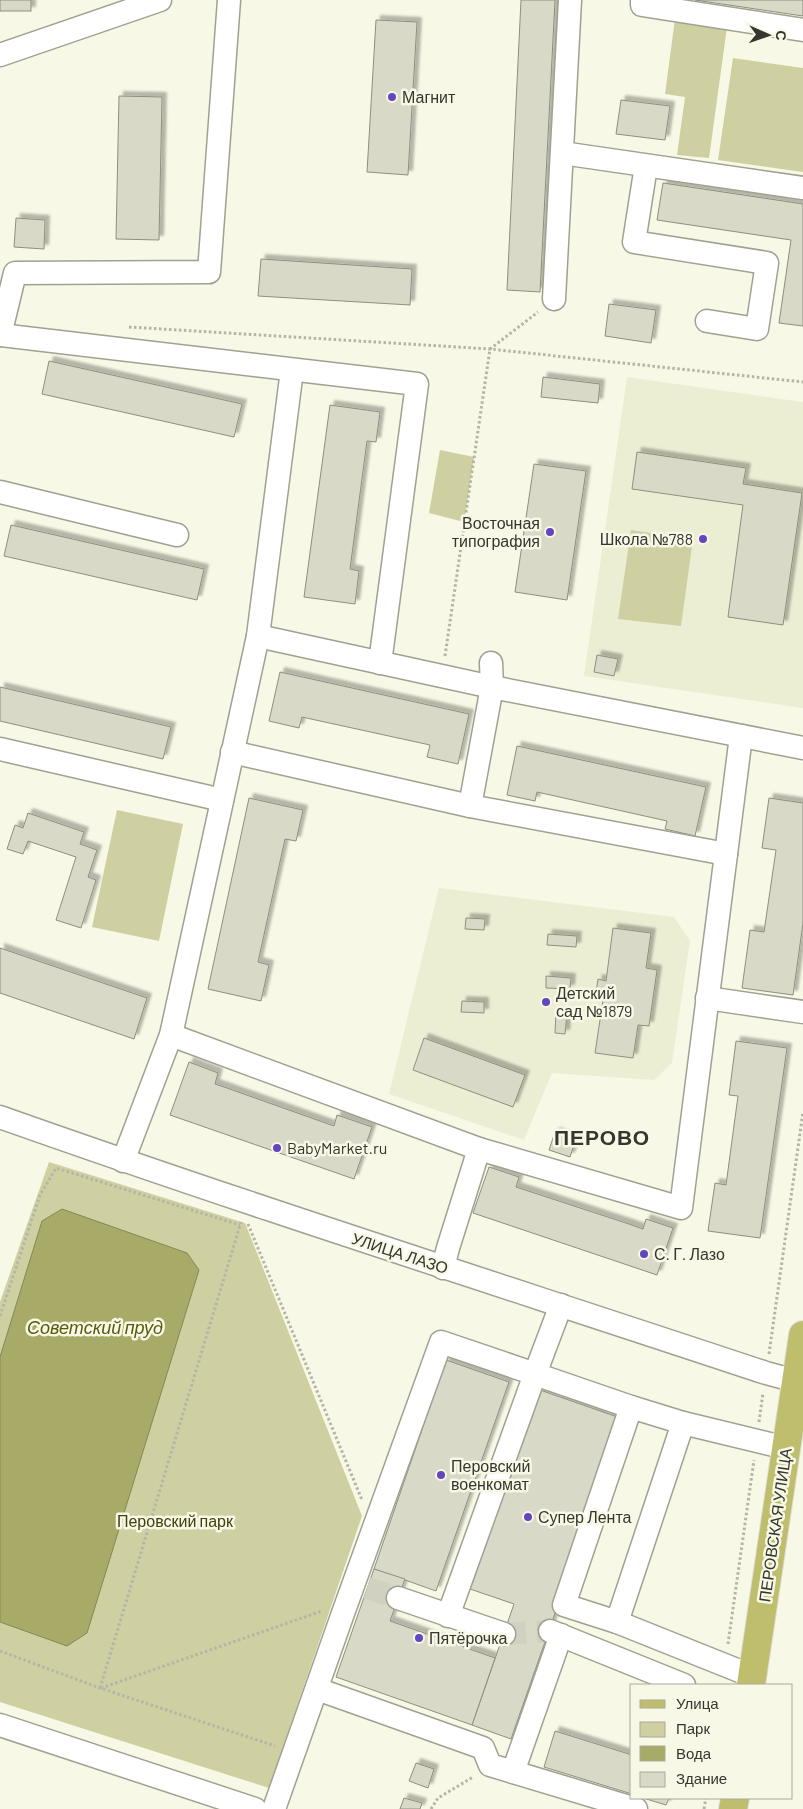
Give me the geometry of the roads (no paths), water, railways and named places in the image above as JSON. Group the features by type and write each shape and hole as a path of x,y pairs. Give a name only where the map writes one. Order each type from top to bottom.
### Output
{"main road":[{"name":"ПЕРОВСКАЯ УЛИЦА","path":"752,1681 786,1448 799,1382 803,1335"}],"street":[{"path":"0,55 160,0"},
{"path":"229,0 209,272 15,272 0,335 417,384 380,663"},
{"path":"554,299 570,0"},
{"path":"642,0 642,6 803,30"},
{"path":"562,153 803,188"},
{"path":"646,166 634,242 767,263 757,329 707,321"},
{"path":"123,1161 171,1035 258,636 292,370"},
{"path":"0,492 177,535"},
{"path":"258,636 492,687 803,748"},
{"path":"470,806 492,687 492,663"},
{"path":"171,1035 479,1149 681,1208 741,736"},
{"path":"0,749 222,800"},
{"path":"232,752 470,806 726,854"},
{"path":"707,998 803,1012"},
{"name":"УЛИЦА ЛАЗО","path":"0,1117 123,1161 444,1268 766,1373 799,1382"},
{"path":"444,1268 448,1248 479,1149"},
{"path":"448,1616 561,1305"},
{"path":"274,1809 317,1689 356,1591 441,1342 683,1423 786,1448"},
{"path":"631,1407 564,1605 617,1622 725,1665 752,1681"},
{"path":"617,1622 683,1423"},
{"path":"398,1598 504,1634"},
{"path":"513,1772 556,1633 682,1684"},
{"path":"317,1689 483,1748 490,1765 590,1802 636,1809"},
{"path":"0,1725 254,1809"}],"water":[{"name":"Советский пруд","path":"62,1209 187,1253 199,1270 87,1633 67,1646 0,1622 0,1357 42,1221"}],"tunnel":[{"path":"367,1588 398,1598"},
{"path":"504,1634 550,1631"}],"place":[{"name":"Магнит","path":"392,97"},
{"name":"Восточная типография","path":"550,532"},
{"name":"Школа №788","path":"703,539"},
{"name":"Детский сад №1879","path":"546,1002"},
{"name":"BabyMarket.ru","path":"277,1148"},
{"name":"С. Г. Лазо","path":"644,1254"},
{"name":"Перовский военкомат","path":"441,1475"},
{"name":"Супер Лента","path":"528,1517"},
{"name":"Пятёрочка","path":"419,1638"}],"district":[{"name":"ПЕРОВО","path":"602,1138"}],"park label":[{"name":"Перовский парк","path":"175,1521"}]}
